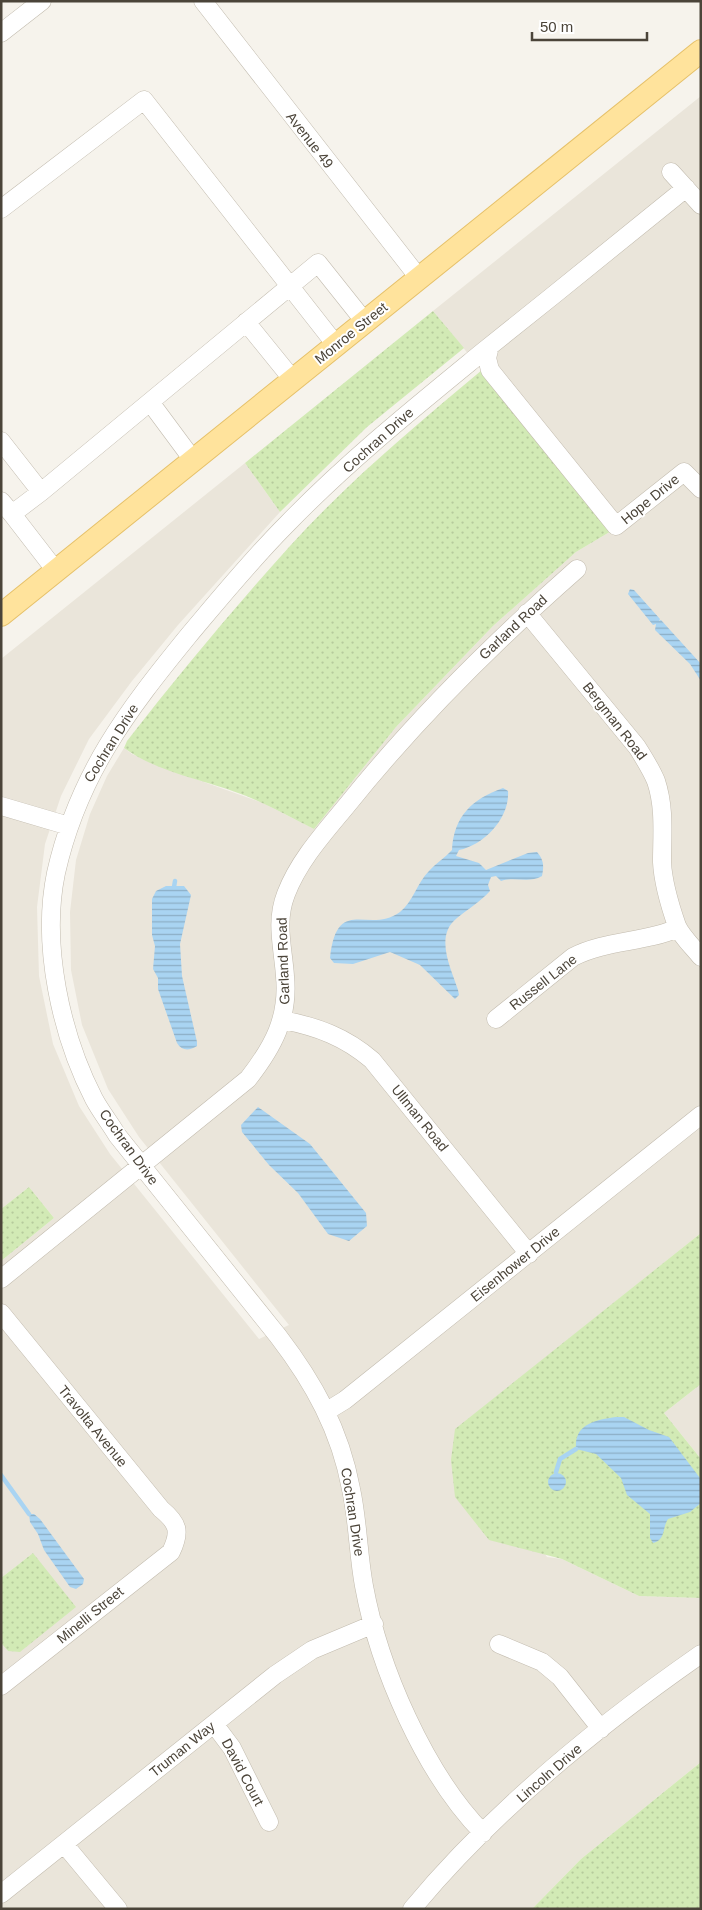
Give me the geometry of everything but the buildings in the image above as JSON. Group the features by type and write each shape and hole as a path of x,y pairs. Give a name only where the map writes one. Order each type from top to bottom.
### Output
{"main road":[{"name":"Monroe Street","path":"1,615 701,50"}],"street":[{"path":"1,33 42,1"},
{"name":"Avenue 49","path":"203,1 346,187 419,278"},
{"path":"1,210 144,100 336,345"},
{"path":"671,172 701,205"},
{"name":"Cochran Drive","path":"483,1833 448,1791 422,1748 398,1695 374,1624 364,1587 352,1490 346,1463 327,1411 301,1367 284,1344 117,1135 95,1100 74,1054 63,1019 54,965 52,922 56,876 69,826 83,788 108,743 141,696 220,598 288,522 377,438 686,188"},
{"path":"56,571 7,508 41,492 318,263 365,322"},
{"path":"246,322 293,380"},
{"name":"Hope Drive","path":"490,346 487,358 490,370 616,526 684,472 701,489"},
{"path":"150,402 193,460"},
{"path":"1,441 41,492"},
{"name":"Garland Road","path":"1,1279 248,1080 262,1062 284,1020 286,976 279,929 285,896 301,864 387,757 440,698 527,613 577,569"},
{"name":"Bergman Road","path":"527,613 632,740 648,765 656,783 662,813 664,840 662,862 666,888 678,928 701,957"},
{"path":"1,806 69,826"},
{"name":"Russell Lane","path":"496,1019 573,957 586,950 601,945 651,938 678,928"},
{"name":"Ullman Road","path":"284,1020 328,1032 357,1048 372,1060 528,1254"},
{"name":"Eisenhower Drive","path":"327,1411 345,1400 701,1114"},
{"name":"Travolta Avenue","path":"1,1313 161,1509 173,1519 177,1530 176,1541"},
{"name":"Minelli Street","path":"5,1677 171,1552 176,1541"},
{"name":"Truman Way","path":"1,1894 275,1675 312,1650 374,1624"},
{"path":"499,1644 542,1662 560,1677 601,1729"},
{"name":"Lincoln Drive","path":"412,1909 483,1833 538,1780 601,1729 701,1654"},
{"name":"David Court","path":"214,1724 232,1748 269,1822"},
{"path":"64,1844 118,1909"}],"shaded area":[{"path":"701,96 701,1233 456,1429 547,1557 562,1559 639,1596 701,1598 701,1762 581,1859 532,1909 1,1909 1,1643 8,1651 33,1553 1,1578 1,1261 54,1218 29,1187 1,1209 1,659 245,463 280,512 178,625 132,681 89,739 61,796 45,844 37,907 39,976 53,1044 79,1106 110,1154 259,1339 289,1325 139,1137 108,1089 82,1025 71,970 70,912 76,860 90,814 107,776 124,748 132,754 184,775 263,803 314,829 396,727 493,626 576,552 613,530 433,311"},
{"path":"701,1384 701,1459 664,1413"}],"green space":[{"path":"433,311 464,348 367,427 280,512 245,463"},
{"path":"482,370 613,530 576,552 493,626 396,727 314,829 248,797 165,769 124,748 127,741 166,691 312,522 383,455"},
{"path":"29,1187 54,1218 1,1261 1,1209"},
{"path":"701,1233 701,1384 664,1413 701,1459 701,1598 639,1596 562,1559 489,1540 455,1497 451,1460 455,1429"},
{"path":"33,1553 76,1607 20,1652 8,1651 1,1643 1,1578"},
{"path":"701,1762 701,1909 532,1909 581,1859"}],"water":[{"path":"630,589 634,590 660,619 659,621 661,620 701,664 701,681 690,664 655,630 656,624 653,625 628,594"},
{"path":"503,788 508,791 505,811 494,829 477,842 459,850 456,856 479,863 486,870 528,853 537,852 543,863 542,876 527,880 511,879 501,881 496,876 491,877 488,885 490,891 450,925 446,934 446,952 459,995 455,999 420,965 390,952 353,964 334,963 330,958 334,939 340,927 347,921 377,920 388,918 400,912 425,876 452,850 456,828 467,810 482,798"},
{"path":"166,886 184,886 191,895 180,944 182,976 197,1042 197,1046 191,1049 183,1049 177,1043 158,989 158,978 153,969 155,946 152,935 152,899 156,891"},
{"path":"258,1107 310,1144 366,1213 367,1226 349,1241 328,1234 298,1193 269,1165 242,1132 241,1125"},
{"path":"616,1417 624,1417 649,1430 669,1437 700,1478 701,1503 690,1512 668,1519 662,1536 653,1543 650,1538 650,1514 627,1495 621,1478 596,1454 576,1449 578,1434 587,1425"},
{"path":"553,1473 561,1473 566,1478 564,1489 553,1491 548,1486 548,1478"},
{"path":"29,1514 34,1514 40,1519 84,1579 83,1584 76,1589 70,1587 44,1550 38,1534 30,1522"}],"waterway":[{"path":"174,887 175,881"},
{"path":"556,1472 560,1459 576,1449"},
{"path":"1,1475 29,1514"}]}
